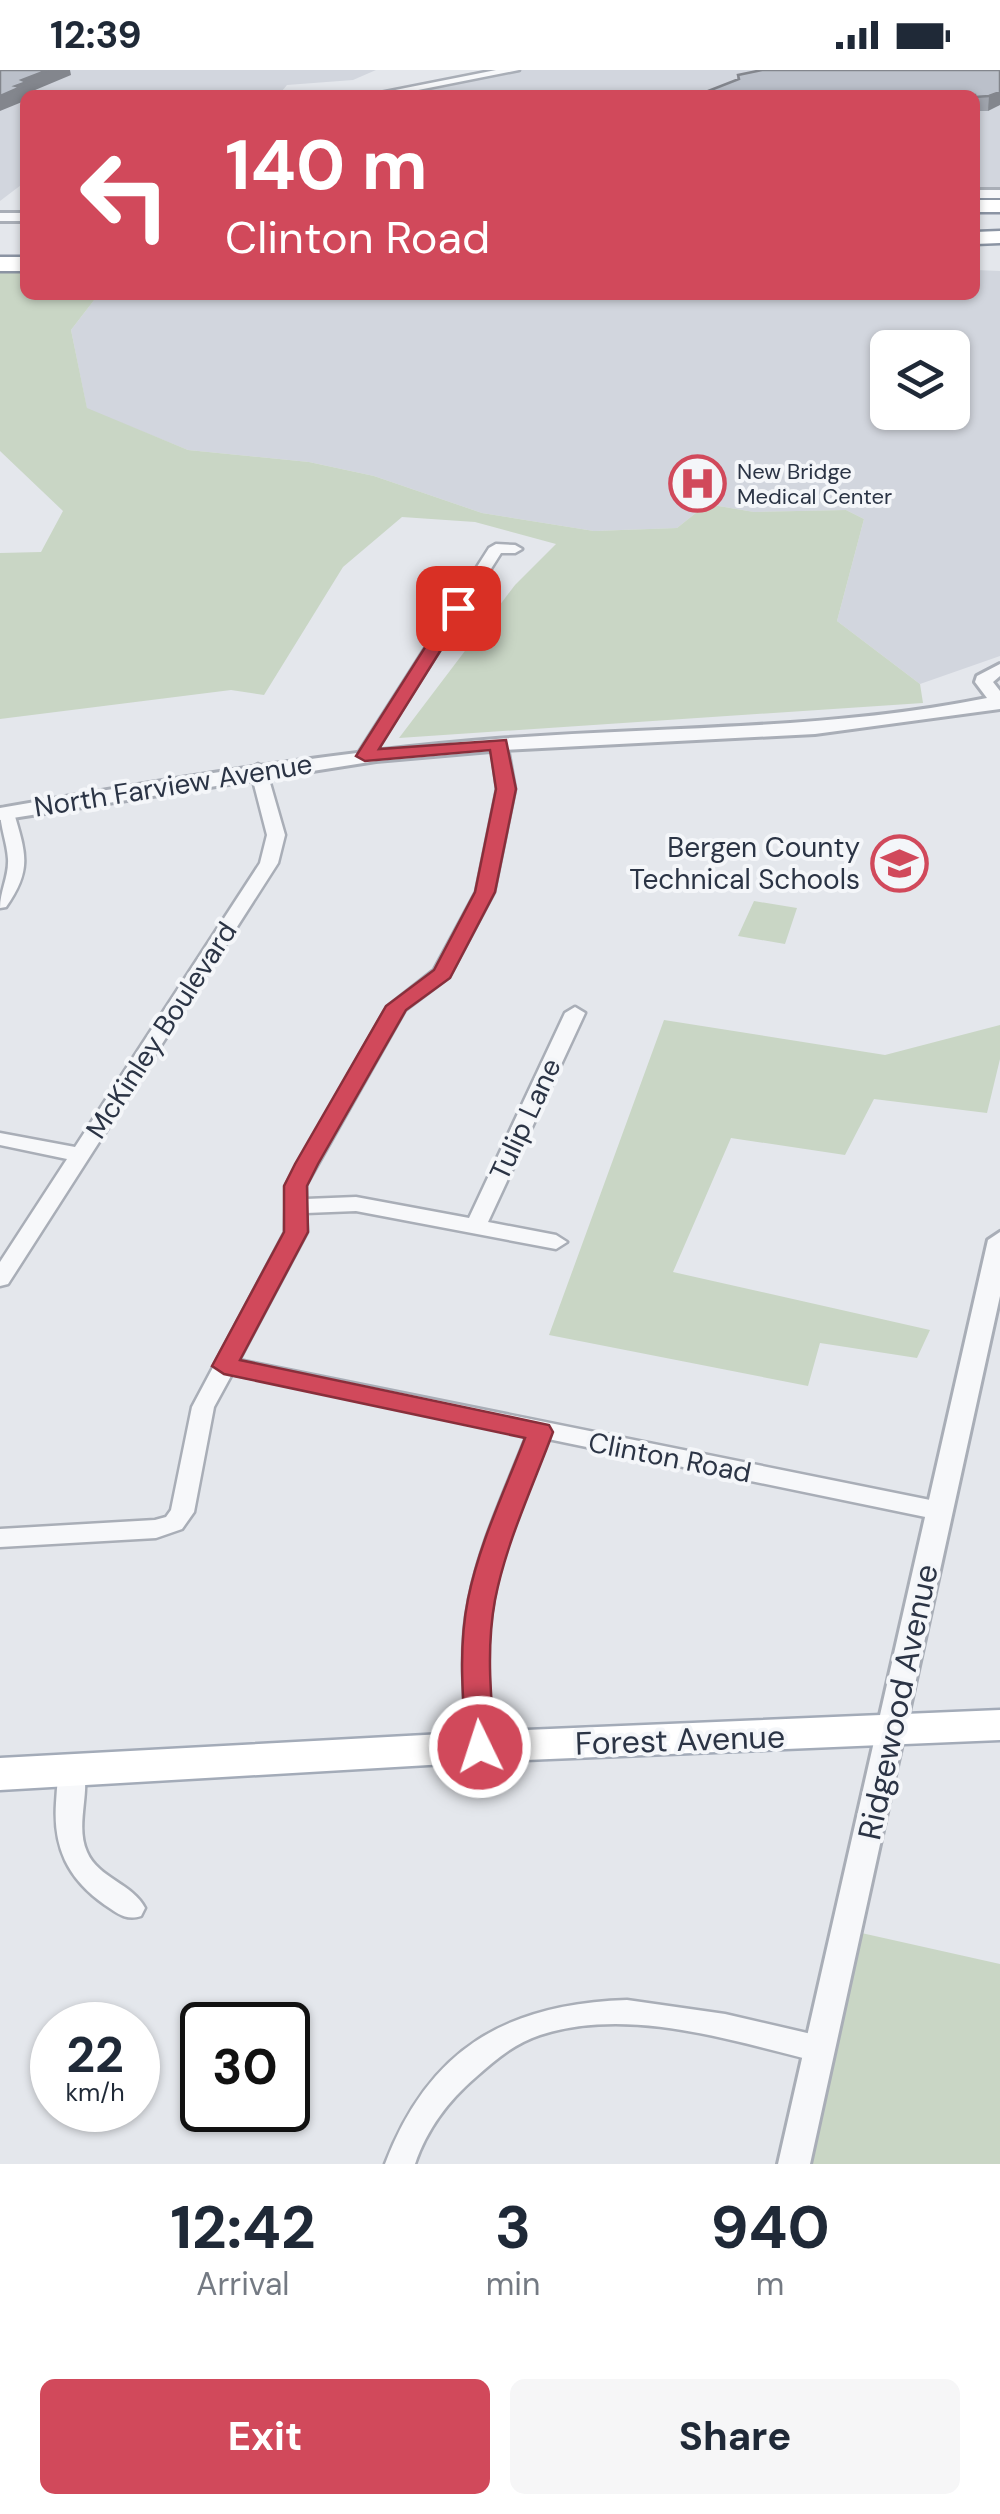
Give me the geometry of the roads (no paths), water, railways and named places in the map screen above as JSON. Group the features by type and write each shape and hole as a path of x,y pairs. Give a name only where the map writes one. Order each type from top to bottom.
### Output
{"main road":[{"name":"Forest Avenue","path":"0,1774 480,1747 1000,1725"}],"street":[{"path":"390,90 419,80 514,70"},
{"path":"365,756 496,548 515,549"},
{"path":"1000,669 986,676 984,682 1000,705"},
{"name":"North Farview Avenue","path":"2,814 258,769 365,756 499,744 825,727 928,727 1000,705"},
{"path":"0,1538 134,1531 174,1523 187,1498 203,1407 290,1246 299,1206 296,1186 397,1006 442,974 485,892 506,789 499,744"},
{"name":"McKinley Boulevard","path":"0,1278 269,863 276,835 258,769"},
{"path":"0,903 12,888 18,864 2,814"},
{"name":"Tulip Lane","path":"476,1224 575,1013"},
{"path":"0,1139 80,1155"},
{"path":"299,1206 356,1204 556,1242"},
{"name":"Ridgewood Avenue","path":"794,2164 940,1511 992,1313 1000,1240"},
{"name":"Clinton Road","path":"224,1366 940,1511"},
{"path":"480,1747 475,1674 481,1601 540,1432"},
{"path":"72,1771 66,1828 72,1856 84,1872 131,1908"},
{"path":"400,2164 421,2112 463,2067 518,2029 553,2018 587,2012 661,2013 820,2050"}],"place":[{"name":"New Bridge Medical Center","path":"698,484"},
{"name":"Bergen County Technical Schools","path":"899,863"}]}
